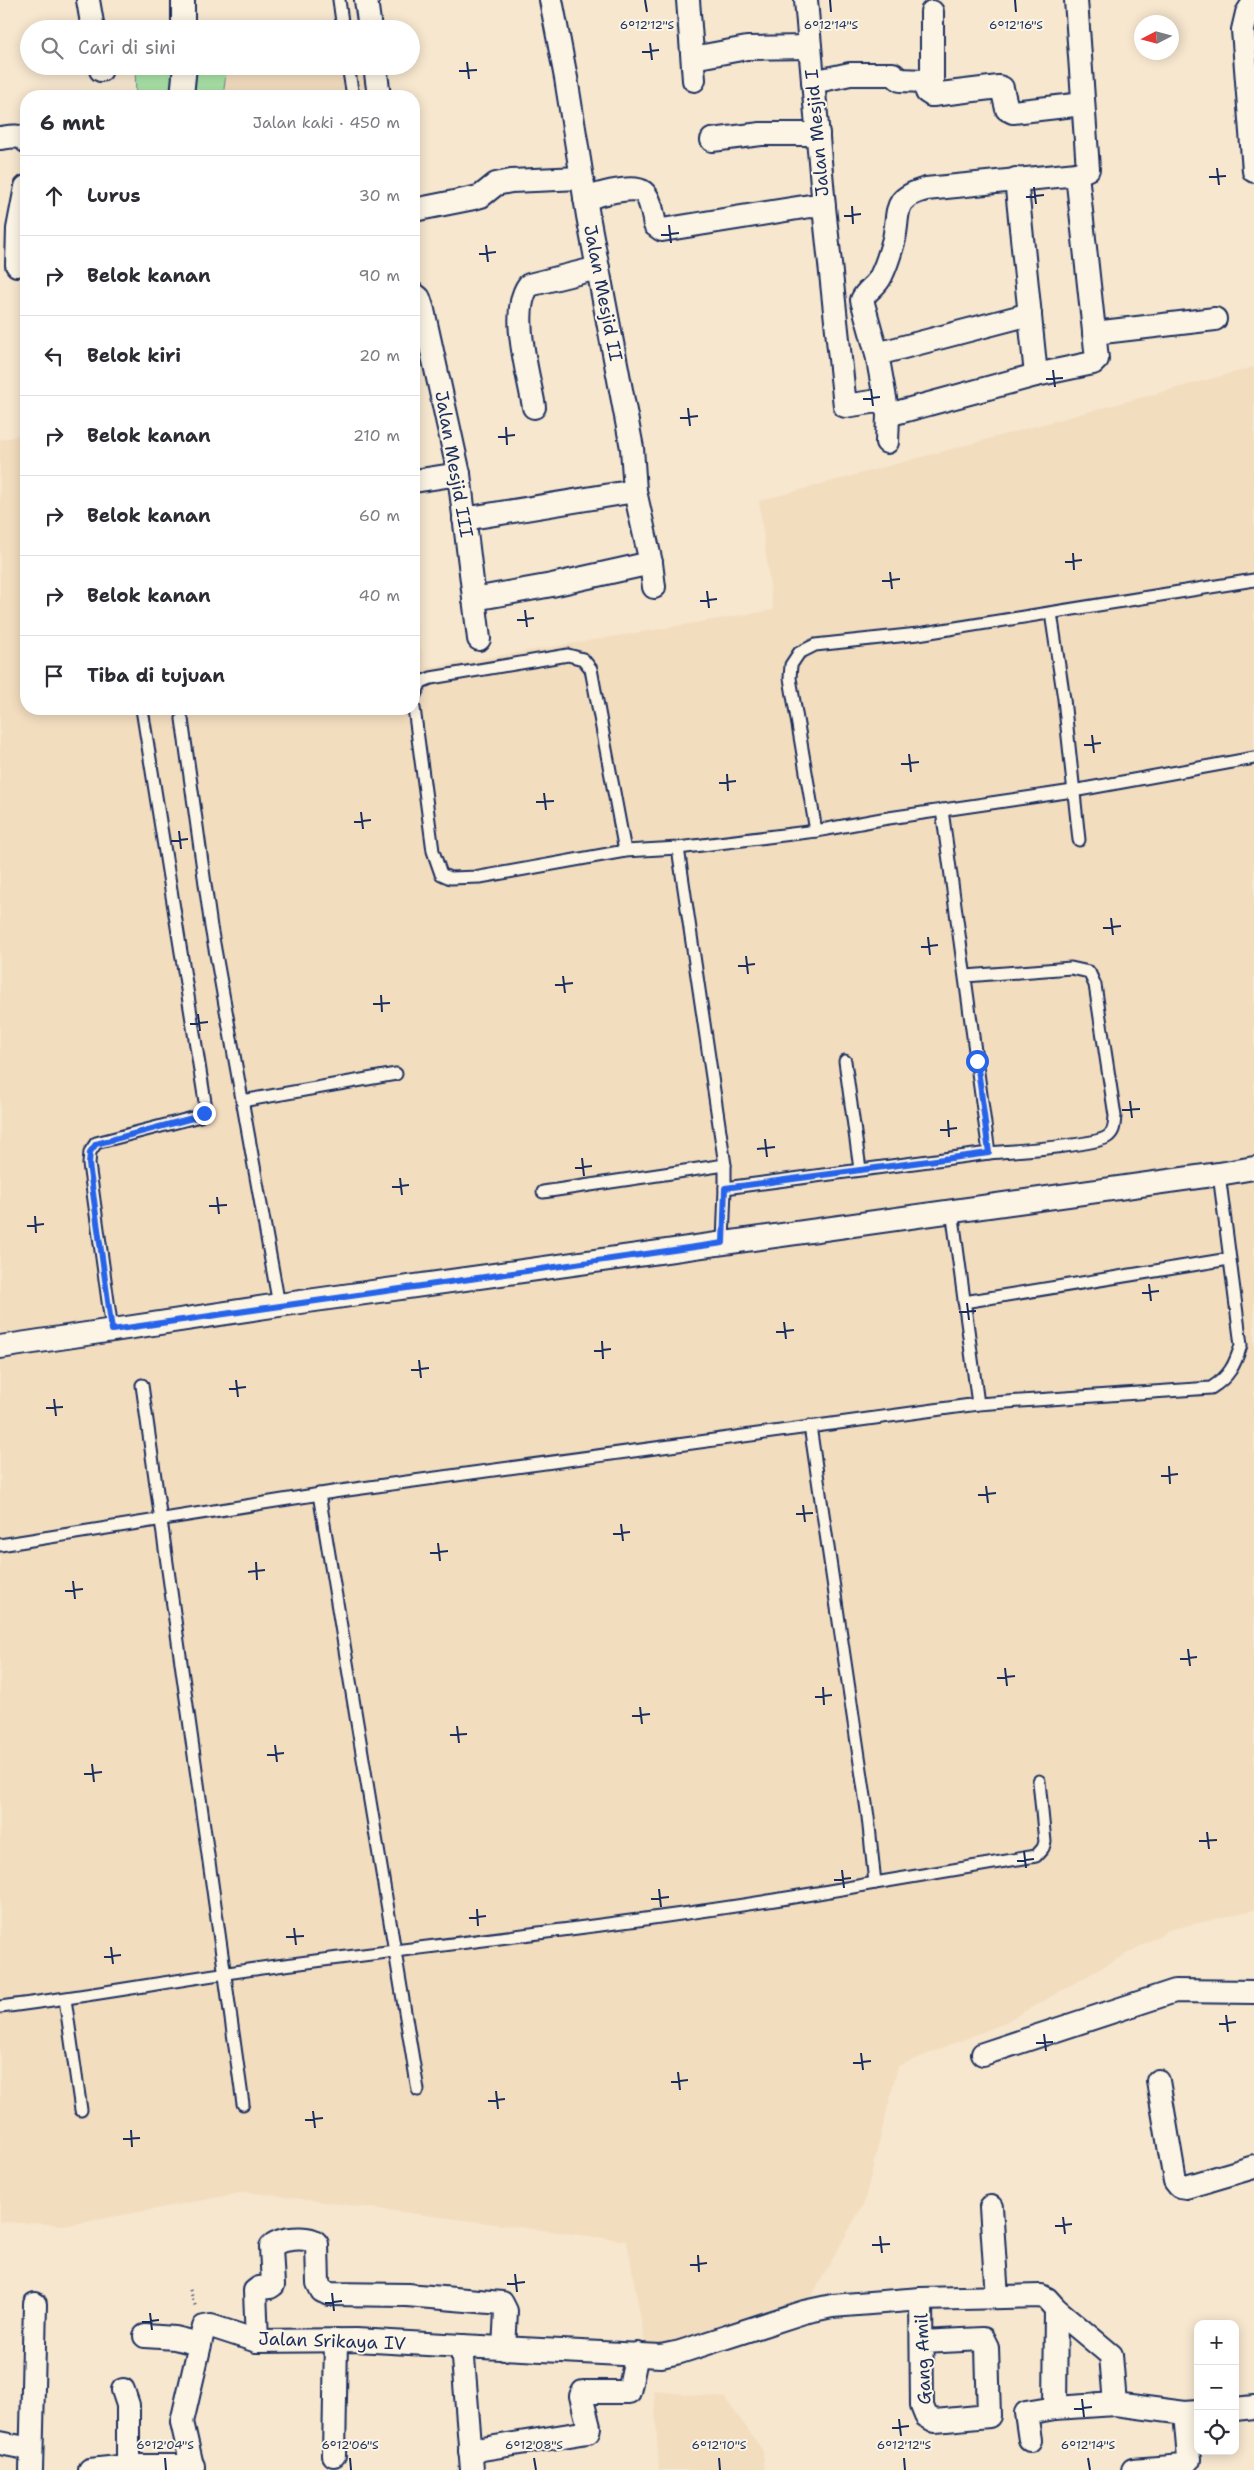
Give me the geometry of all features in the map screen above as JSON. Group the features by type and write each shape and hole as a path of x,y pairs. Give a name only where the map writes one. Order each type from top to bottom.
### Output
{"street":[{"path":"88,0 92,20"},
{"path":"183,0 183,20"},
{"path":"366,0 369,20"},
{"name":"Jalan Mesjid II","path":"551,0 566,78 583,188 632,448 635,491 652,563 654,587"},
{"path":"688,0 694,58 694,80"},
{"name":"Jalan Mesjid I","path":"583,188 607,192 637,189 643,191 648,200 655,225 662,230 810,206 824,207 806,0"},
{"path":"824,207 845,406 887,407 1093,363 1097,359 1082,171 1082,104 1076,0"},
{"path":"1254,2 1247,13 1254,172"},
{"path":"932,12 932,95"},
{"path":"694,58 747,48 810,47"},
{"path":"813,82 850,74 892,74 900,80 924,80 927,92 932,95 996,86 1002,88 1006,108 1009,111 1082,104"},
{"path":"183,90 184,75"},
{"path":"376,75 378,90"},
{"path":"712,140 761,134 818,134"},
{"path":"0,138 20,138"},
{"path":"887,442 887,407 878,354 862,300 864,294 881,278 894,238 900,203 912,193 926,189 1082,171"},
{"path":"420,209 474,198 496,184 534,178 583,188"},
{"path":"1016,179 1036,375"},
{"path":"17,265 20,218"},
{"path":"534,407 520,326 520,310 524,292 529,285 598,268"},
{"path":"878,354 1030,314"},
{"name":"Jalan Mesjid III","path":"420,317 459,474 479,639"},
{"path":"1094,333 1215,319"},
{"path":"420,480 459,474"},
{"path":"464,519 635,491"},
{"path":"474,598 552,585 652,563"},
{"path":"0,1347 279,1305 1254,1168"},
{"path":"983,2054 1175,1991 1254,1992"},
{"path":"1158,2081 1176,2181 1179,2186 1186,2187 1254,2167"},
{"path":"991,2207 997,2297"},
{"path":"257,2341 255,2291 259,2288 273,2286 271,2247 279,2240 310,2239 317,2244 318,2283 322,2291 330,2294 407,2295 502,2303 506,2311 504,2348"},
{"name":"Jalan Srikaya IV","path":"144,2336 175,2338 202,2335 211,2326 257,2341 336,2340 661,2356 680,2352 804,2312 832,2306 921,2299 1041,2296 1047,2299 1056,2309 1111,2355 1115,2404"},
{"name":"Gang Amil","path":"921,2299 922,2406 926,2416 934,2421 989,2416"},
{"path":"0,2443 31,2460 35,2304"},
{"path":"1055,2408 1056,2309"},
{"path":"90,2470 128,2466 193,2468 184,2438 182,2422 202,2335"},
{"path":"922,2342 983,2339 987,2347 989,2416 1055,2408 1115,2404 1191,2413 1189,2459 1187,2464 1183,2466 1134,2470"},
{"path":"334,2455 337,2385 336,2340"},
{"path":"462,2346 471,2460 588,2432 590,2427 581,2396 583,2392 629,2392 637,2354"},
{"path":"123,2390 128,2405 128,2466"},
{"path":"1239,2409 1254,2407"},
{"path":"1026,2413 1030,2440"}],"lane":[{"path":"339,0 342,20"},
{"path":"350,75 352,90"},
{"path":"816,831 790,678 791,665 799,652 815,645 918,634 1254,580"},
{"path":"1051,613 1064,699 1079,840"},
{"path":"420,684 431,678 568,655 583,659 591,669 625,851"},
{"path":"112,1330 89,1164 90,1152 96,1144 200,1116 206,1108 143,715"},
{"path":"415,715 434,851 441,874 450,878 480,877 625,851 678,848 816,831 1073,791 1254,758"},
{"path":"182,719 211,926 279,1305"},
{"path":"942,810 989,1153"},
{"path":"678,848 725,1164 723,1243"},
{"path":"725,1188 860,1169 1059,1146 1106,1138 1113,1131 1115,1116 1095,985 1089,972 1071,968 966,976"},
{"path":"845,1061 860,1169"},
{"path":"242,1101 396,1074"},
{"path":"543,1192 725,1164"},
{"path":"0,1545 319,1494 978,1404 1211,1388 1223,1381 1234,1367 1241,1345 1219,1174"},
{"path":"952,1210 964,1302 972,1344 978,1404"},
{"path":"964,1302 1229,1259"},
{"path":"142,1385 243,2104"},
{"path":"810,1426 868,1817 875,1883"},
{"path":"319,1494 418,2090"},
{"path":"0,2007 65,1999 224,1974 641,1918 875,1883 1036,1856 1044,1848 1039,1781"},
{"path":"65,1999 81,2110"}],"shaded area":[{"path":"226,75 372,75 373,90 224,90"},
{"path":"1254,367 1254,1910 1169,1930 1000,2025 898,2066 864,2203 812,2296 702,2347 646,2349 627,2241 246,2192 69,2225 0,2222 0,440 20,435 20,715 420,715 420,642 425,668 773,610 759,501"},
{"path":"654,2391 725,2398 763,2451 765,2470 659,2470"}],"green space":[{"path":"135,75 226,75 224,90 136,90"}],"route":[{"path":"204,1113 200,1116 96,1144 90,1152 89,1164 112,1330 723,1243 725,1188 989,1153 977,1061"}]}
